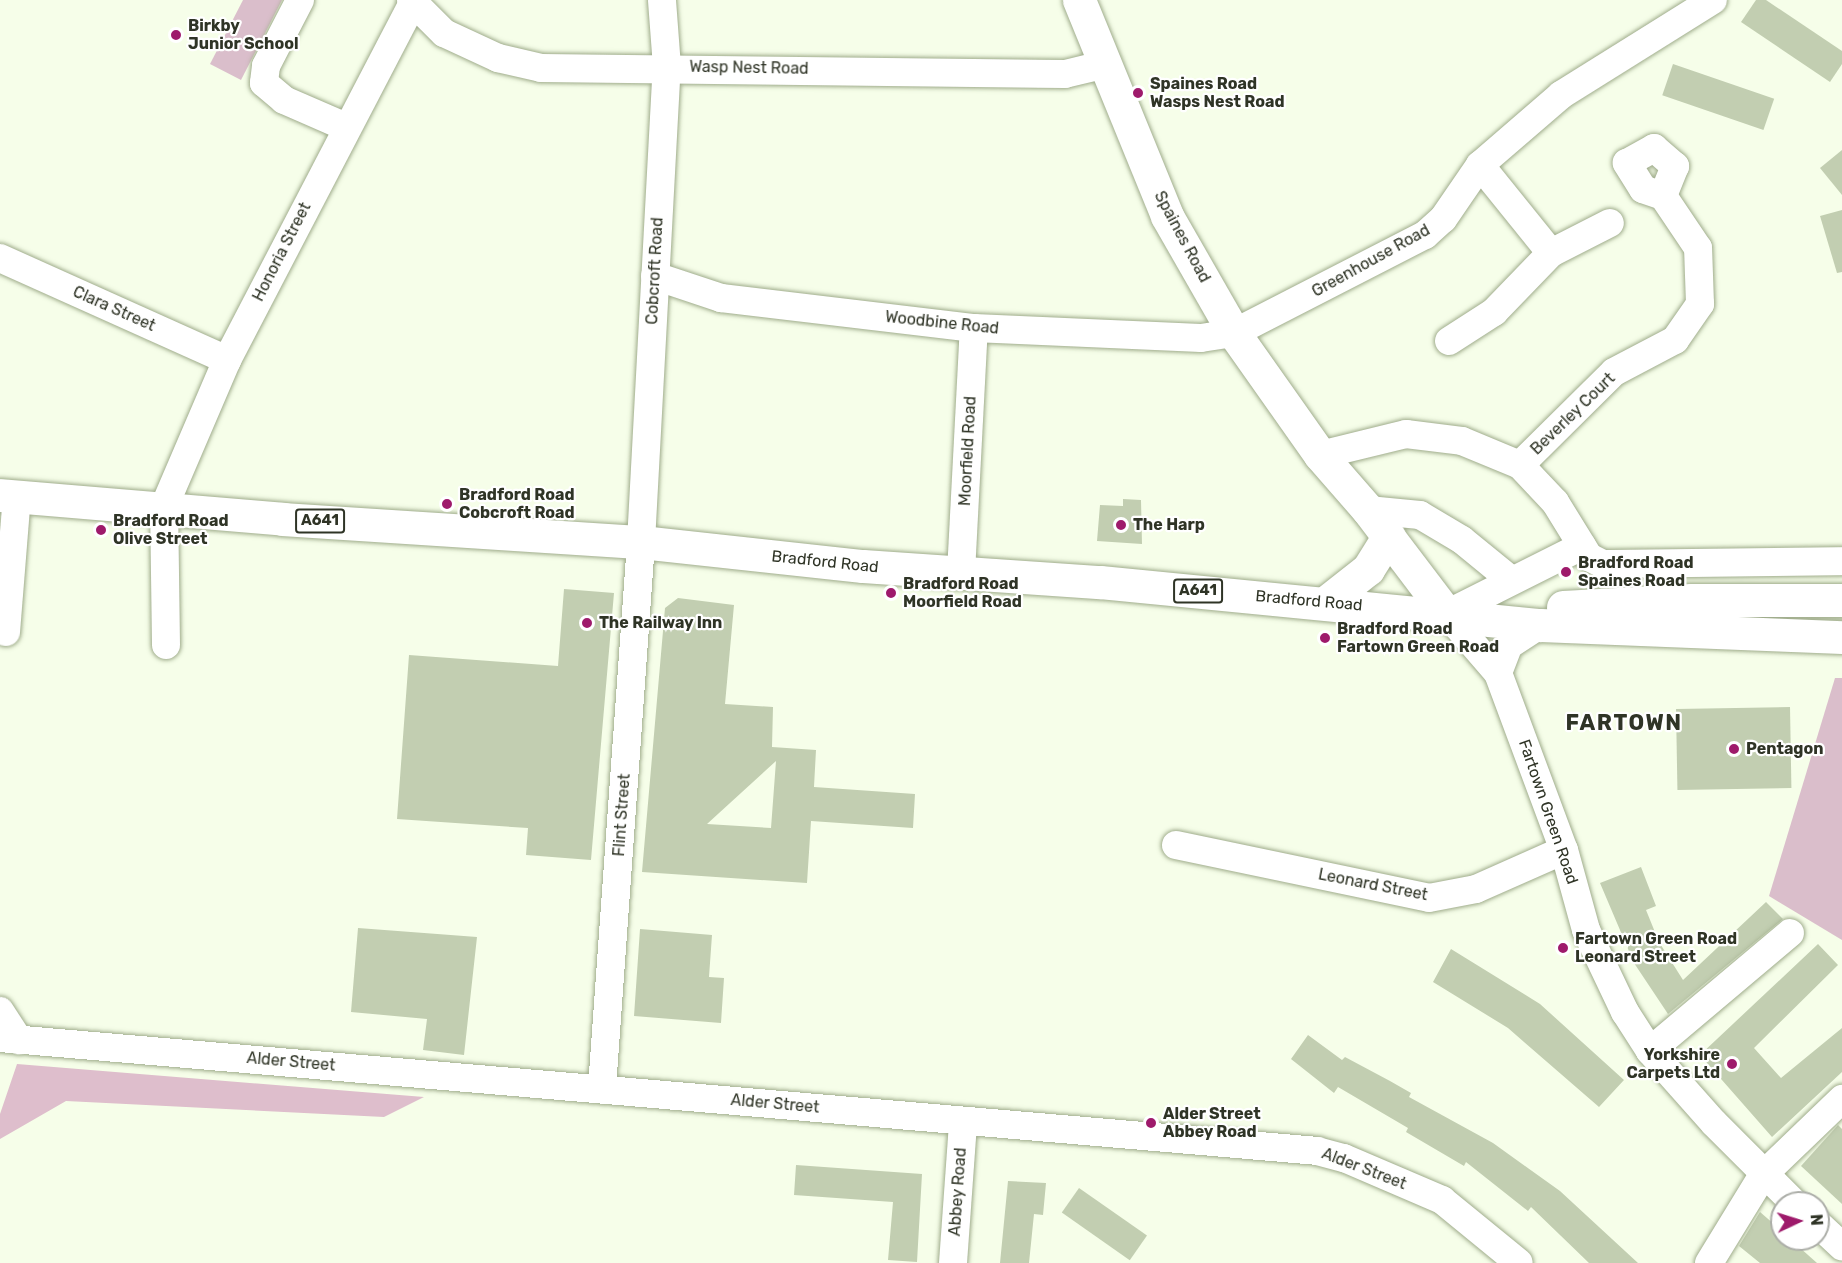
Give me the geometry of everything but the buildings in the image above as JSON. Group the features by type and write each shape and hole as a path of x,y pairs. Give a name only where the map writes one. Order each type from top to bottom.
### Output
{"main road":[{"name":"Spaines Road","path":"1079,0 1167,216 1234,333 1320,455 1389,536 1448,614"},
{"name":"Bradford Road","path":"8,495 283,519 641,542 863,566 1448,614"},
{"path":"1324,603 1368,569 1389,536"},
{"name":"A641","path":"1448,614 1692,600 1839,600"},
{"name":"A641","path":"1448,614 1540,625 1842,637"}],"street":[{"path":"300,0 267,66 264,82 284,100 346,127"},
{"name":"Cobcroft Road","path":"641,542 667,67 662,0"},
{"name":"Greenhouse Road","path":"1234,333 1425,235 1443,219 1480,165 1561,95 1713,0"},
{"name":"Honoria Street","path":"164,507 227,360 412,1"},
{"name":"Wasp Nest Road","path":"412,1 444,33 498,58 541,68 667,67 1065,74 1106,64"},
{"path":"1480,165 1551,253"},
{"name":"Beverley Court","path":"1520,465 1614,372 1675,339 1700,304 1698,248 1663,196"},
{"path":"1449,341 1494,312 1551,253 1610,224"},
{"name":"Clara Street","path":"0,258 227,360"},
{"name":"Woodbine Road","path":"655,276 721,298 974,328 1201,338 1234,333"},
{"name":"Moorfield Road","path":"955,573 974,328"},
{"path":"1320,455 1406,434 1462,441 1520,465 1555,502 1589,557 1603,564 1842,561"},
{"path":"6,632 8,495"},
{"path":"164,507 166,645"},
{"path":"1368,510 1420,515 1462,540 1511,580"},
{"name":"Flint Street","path":"602,1088 641,542"},
{"path":"1448,614 1511,580 1582,546"},
{"name":"Fartown Green Road","path":"1448,614 1498,673 1564,850 1586,930 1625,1012 1650,1050 1763,1175 1781,1191"},
{"path":"1498,673 1509,645 1540,625"},
{"name":"Leonard Street","path":"1176,845 1429,898 1476,889 1564,850"},
{"path":"1650,1050 1790,933"},
{"path":"0,1011 10,1039"},
{"name":"Alder Street","path":"10,1039 602,1088 1194,1143 1317,1150 1344,1158 1442,1200 1519,1263"},
{"path":"1709,1263 1763,1175 1842,1099"},
{"name":"Abbey Road","path":"953,1263 963,1122"},
{"path":"1830,1235 1842,1246"}],"shaded area":[{"path":"243,0 282,0 241,80 210,64"},
{"path":"1835,678 1842,678 1842,940 1769,896"},
{"path":"17,1064 424,1097 384,1117 66,1101 0,1139 0,1114"}],"place":[{"name":"Birkby Junior School","path":"176,35"},
{"name":"Spaines Road Wasps Nest Road","path":"1138,93"},
{"name":"Bradford Road Cobcroft Road","path":"447,504"},
{"name":"The Harp","path":"1121,525"},
{"name":"Bradford Road Olive Street","path":"101,530"},
{"name":"Bradford Road Spaines Road","path":"1566,572"},
{"name":"Bradford Road Moorfield Road","path":"891,593"},
{"name":"The Railway Inn","path":"587,623"},
{"name":"Bradford Road Fartown Green Road","path":"1325,638"},
{"name":"Pentagon","path":"1734,749"},
{"name":"Fartown Green Road Leonard Street","path":"1563,948"},
{"name":"Yorkshire Carpets Ltd","path":"1732,1064"},
{"name":"Alder Street Abbey Road","path":"1151,1123"}],"district":[{"name":"FARTOWN","path":"1624,723"}]}
